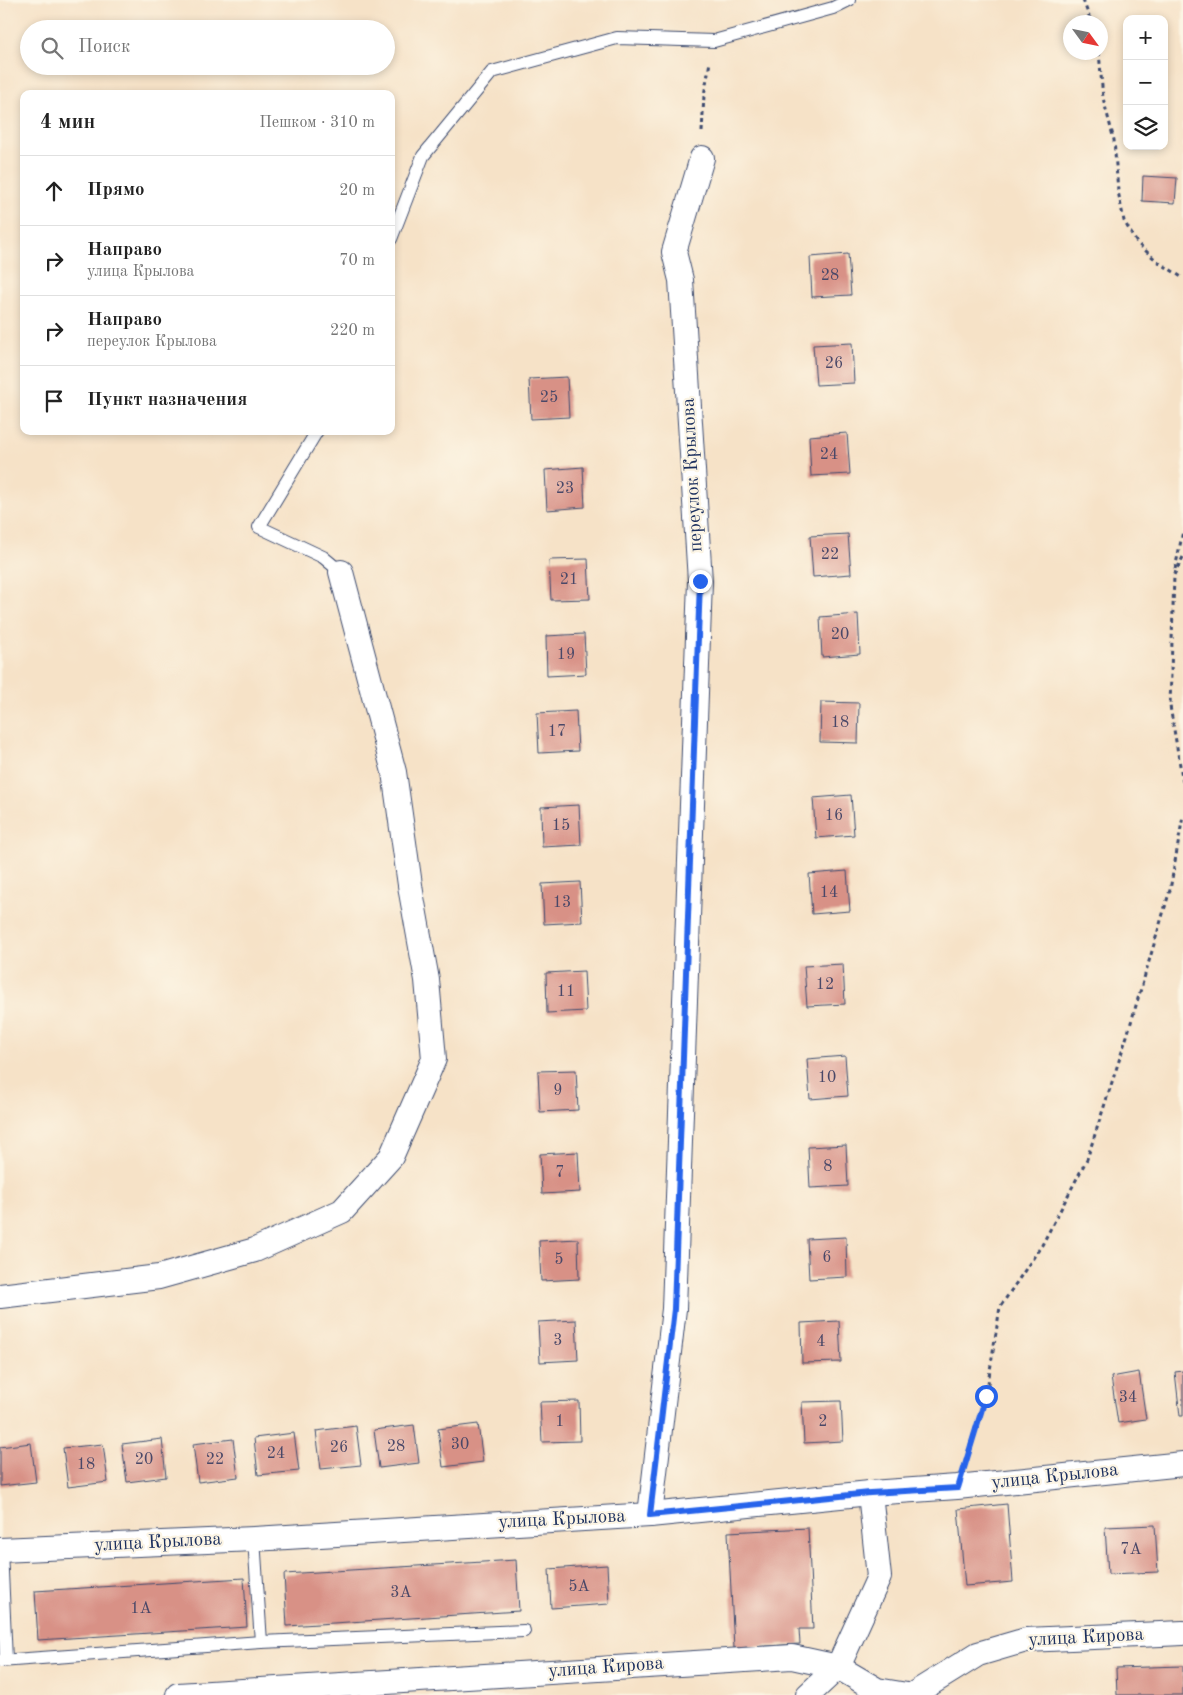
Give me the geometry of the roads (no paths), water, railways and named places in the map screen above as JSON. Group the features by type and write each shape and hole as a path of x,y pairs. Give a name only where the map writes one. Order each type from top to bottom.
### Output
{"street":[{"name":"переулок Крылова","path":"650,1515 674,1309 700,581 681,280 674,252 702,158"},
{"path":"0,1296 159,1277 255,1250 342,1211 390,1157 434,1059 430,1009 394,772 341,572"},
{"name":"улица Крылова","path":"1,1550 254,1539 650,1515 870,1493 958,1488 1183,1464"},
{"path":"808,1695 838,1667 879,1577 870,1493"},
{"name":"улица Кирова","path":"912,1695 978,1654 1026,1640 1183,1633"},
{"name":"улица Кирова","path":"178,1695 792,1657 838,1667 877,1690 907,1695"}],"lane":[{"path":"395,229 423,156 492,72 617,38 714,41 833,8 848,0"},
{"path":"315,435 259,526 323,557 341,572"},
{"path":"254,1539 261,1642"},
{"path":"1,1550 3,1661 261,1642 524,1631"}]}
